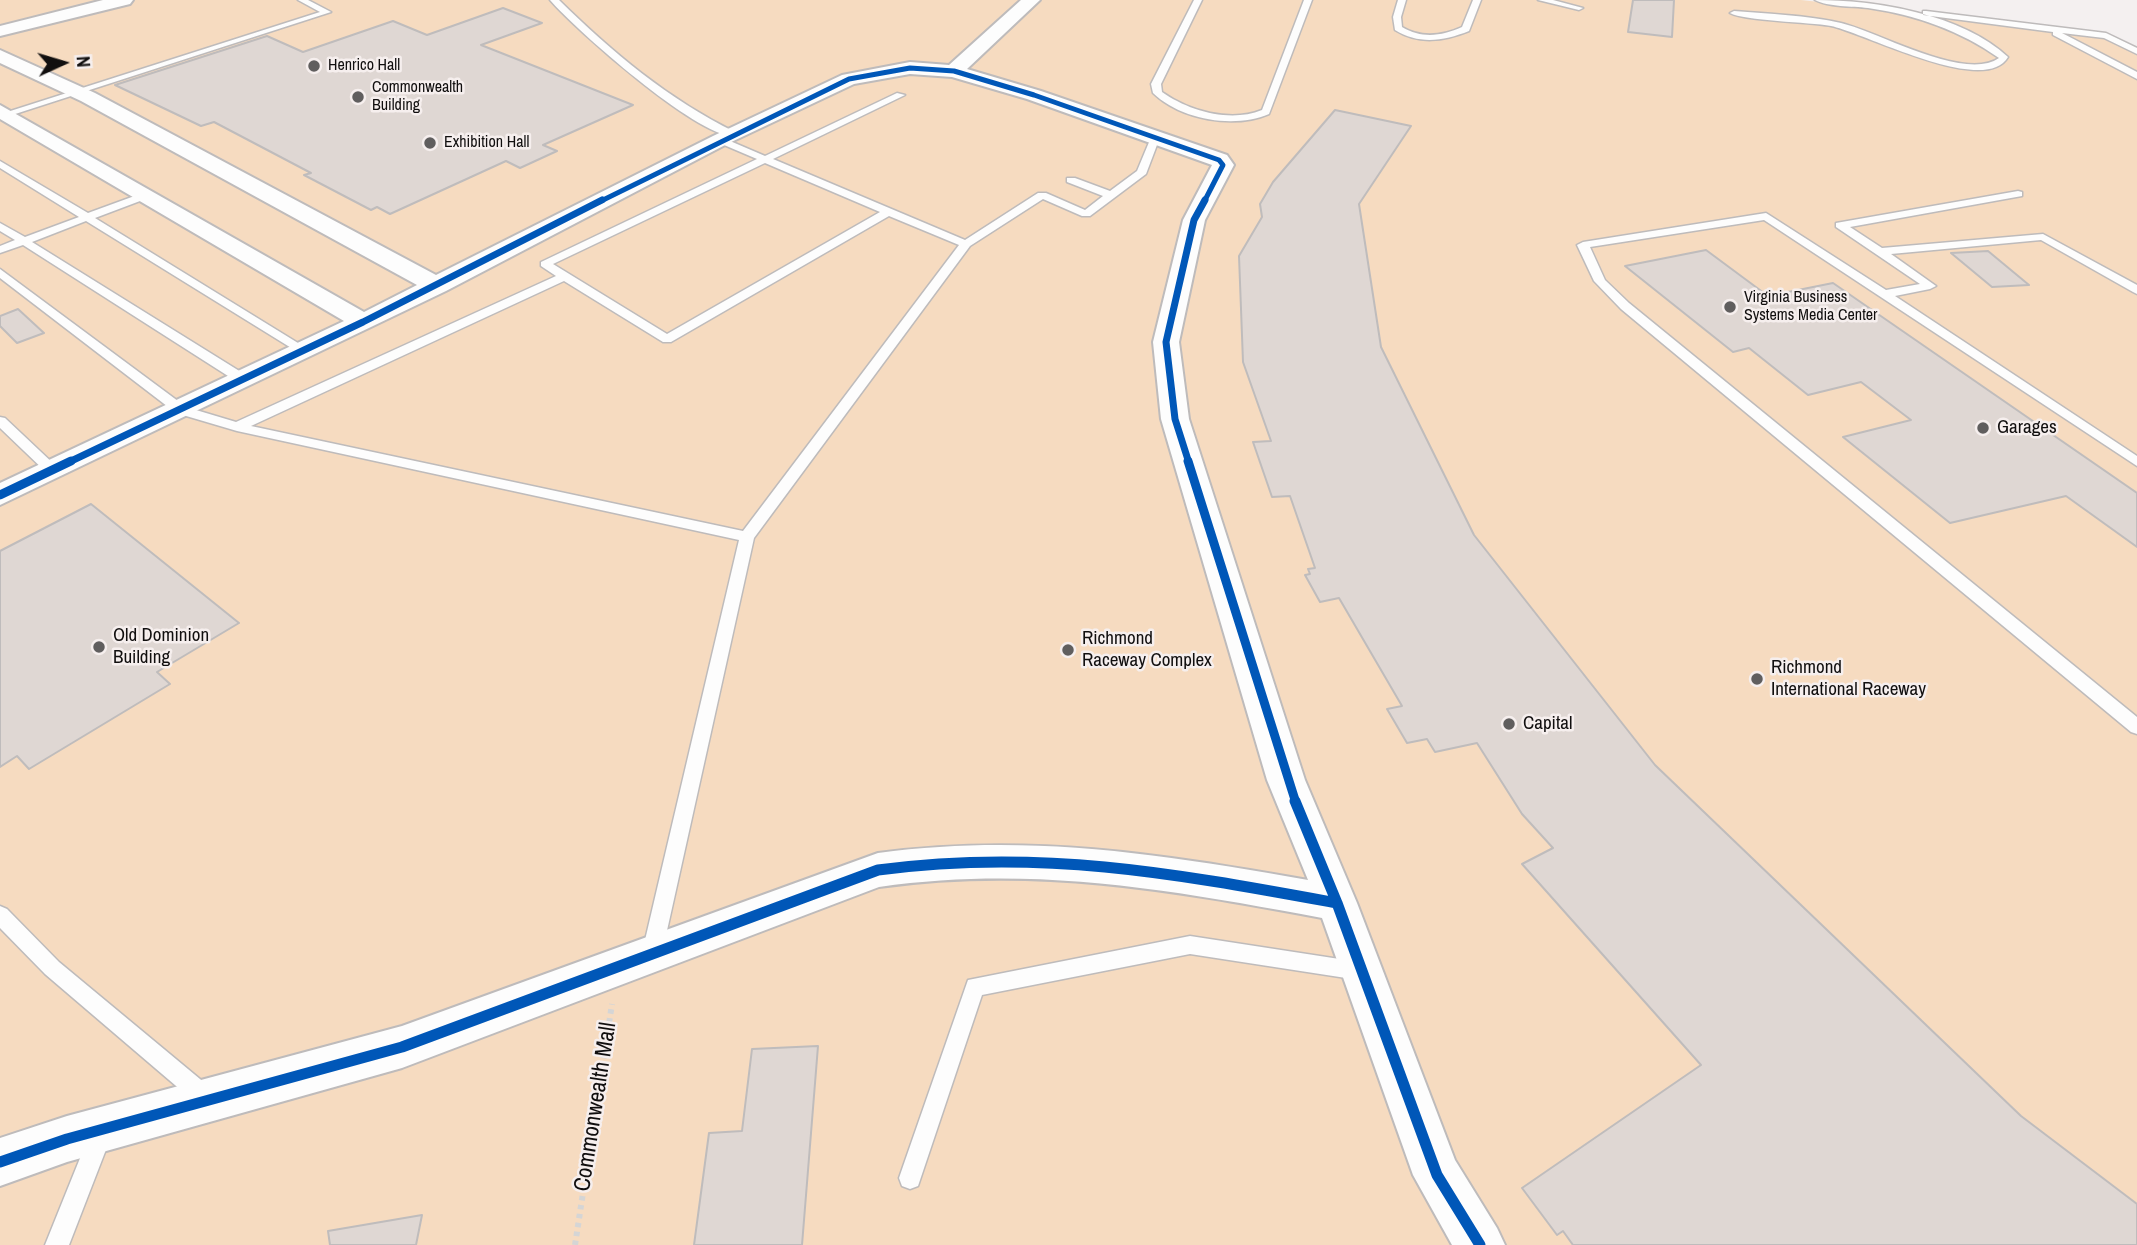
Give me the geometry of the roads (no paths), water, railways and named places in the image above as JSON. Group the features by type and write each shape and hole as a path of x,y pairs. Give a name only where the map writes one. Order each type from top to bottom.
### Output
{"street":[{"path":"0,31 124,0"},
{"path":"954,71 1031,0"},
{"path":"0,56 82,94 437,286"},
{"path":"0,495 305,351 726,137 849,79 910,68 954,71 1034,94 1219,160 1223,166 1194,220 1166,342 1175,419 1286,780 1337,903 1437,1175 1480,1245"},
{"path":"3,113 363,322"},
{"path":"0,1162 104,1129 402,1047 634,963 817,891 878,870 928,861 1061,861 1337,903"}],"lane":[{"path":"3,113 82,94 327,12 302,0"},
{"path":"554,0 595,42 695,118 763,159 965,244"},
{"path":"1198,0 1156,84 1158,93 1184,110 1240,119 1256,118 1266,112 1308,0"},
{"path":"1402,0 1397,17 1398,29 1406,34 1424,38 1454,35 1466,29 1477,0"},
{"path":"1542,0 1579,8"},
{"path":"1819,0 2106,36 2137,51"},
{"path":"1734,13 1838,25 1869,34 1914,55 1955,64 1989,66 2001,62 2004,57 1968,37 1903,10"},
{"path":"2048,28 2137,76"},
{"path":"888,212 667,339 545,264 900,96"},
{"path":"634,963 747,537 965,244 1042,195 1086,214 1142,172 1155,138"},
{"path":"0,164 305,351"},
{"path":"1071,180 1113,196"},
{"path":"1885,294 1930,286 1840,225 2018,194"},
{"path":"0,250 144,196"},
{"path":"2137,462 1766,216 1583,245 1600,281 1625,306 2137,727"},
{"path":"0,226 244,380"},
{"path":"1880,253 2043,237 2137,290"},
{"path":"0,272 181,410 237,428 747,537"},
{"path":"237,428 565,276"},
{"path":"0,421 52,470"},
{"path":"0,915 52,968 209,1100"},
{"path":"910,1178 975,987 1189,945 1361,971"},
{"path":"57,1245 104,1129"}],"place":[{"name":"Henrico Hall","path":"314,66"},
{"name":"Commonwealth Building","path":"358,97"},
{"name":"Exhibition Hall","path":"430,143"},
{"name":"Virginia Business Systems Media Center","path":"1730,307"},
{"name":"Garages","path":"1983,428"},
{"name":"Old Dominion Building","path":"99,647"},
{"name":"Richmond Raceway Complex","path":"1068,650"},
{"name":"Richmond International Raceway","path":"1757,679"},
{"name":"Capital","path":"1509,724"}]}
